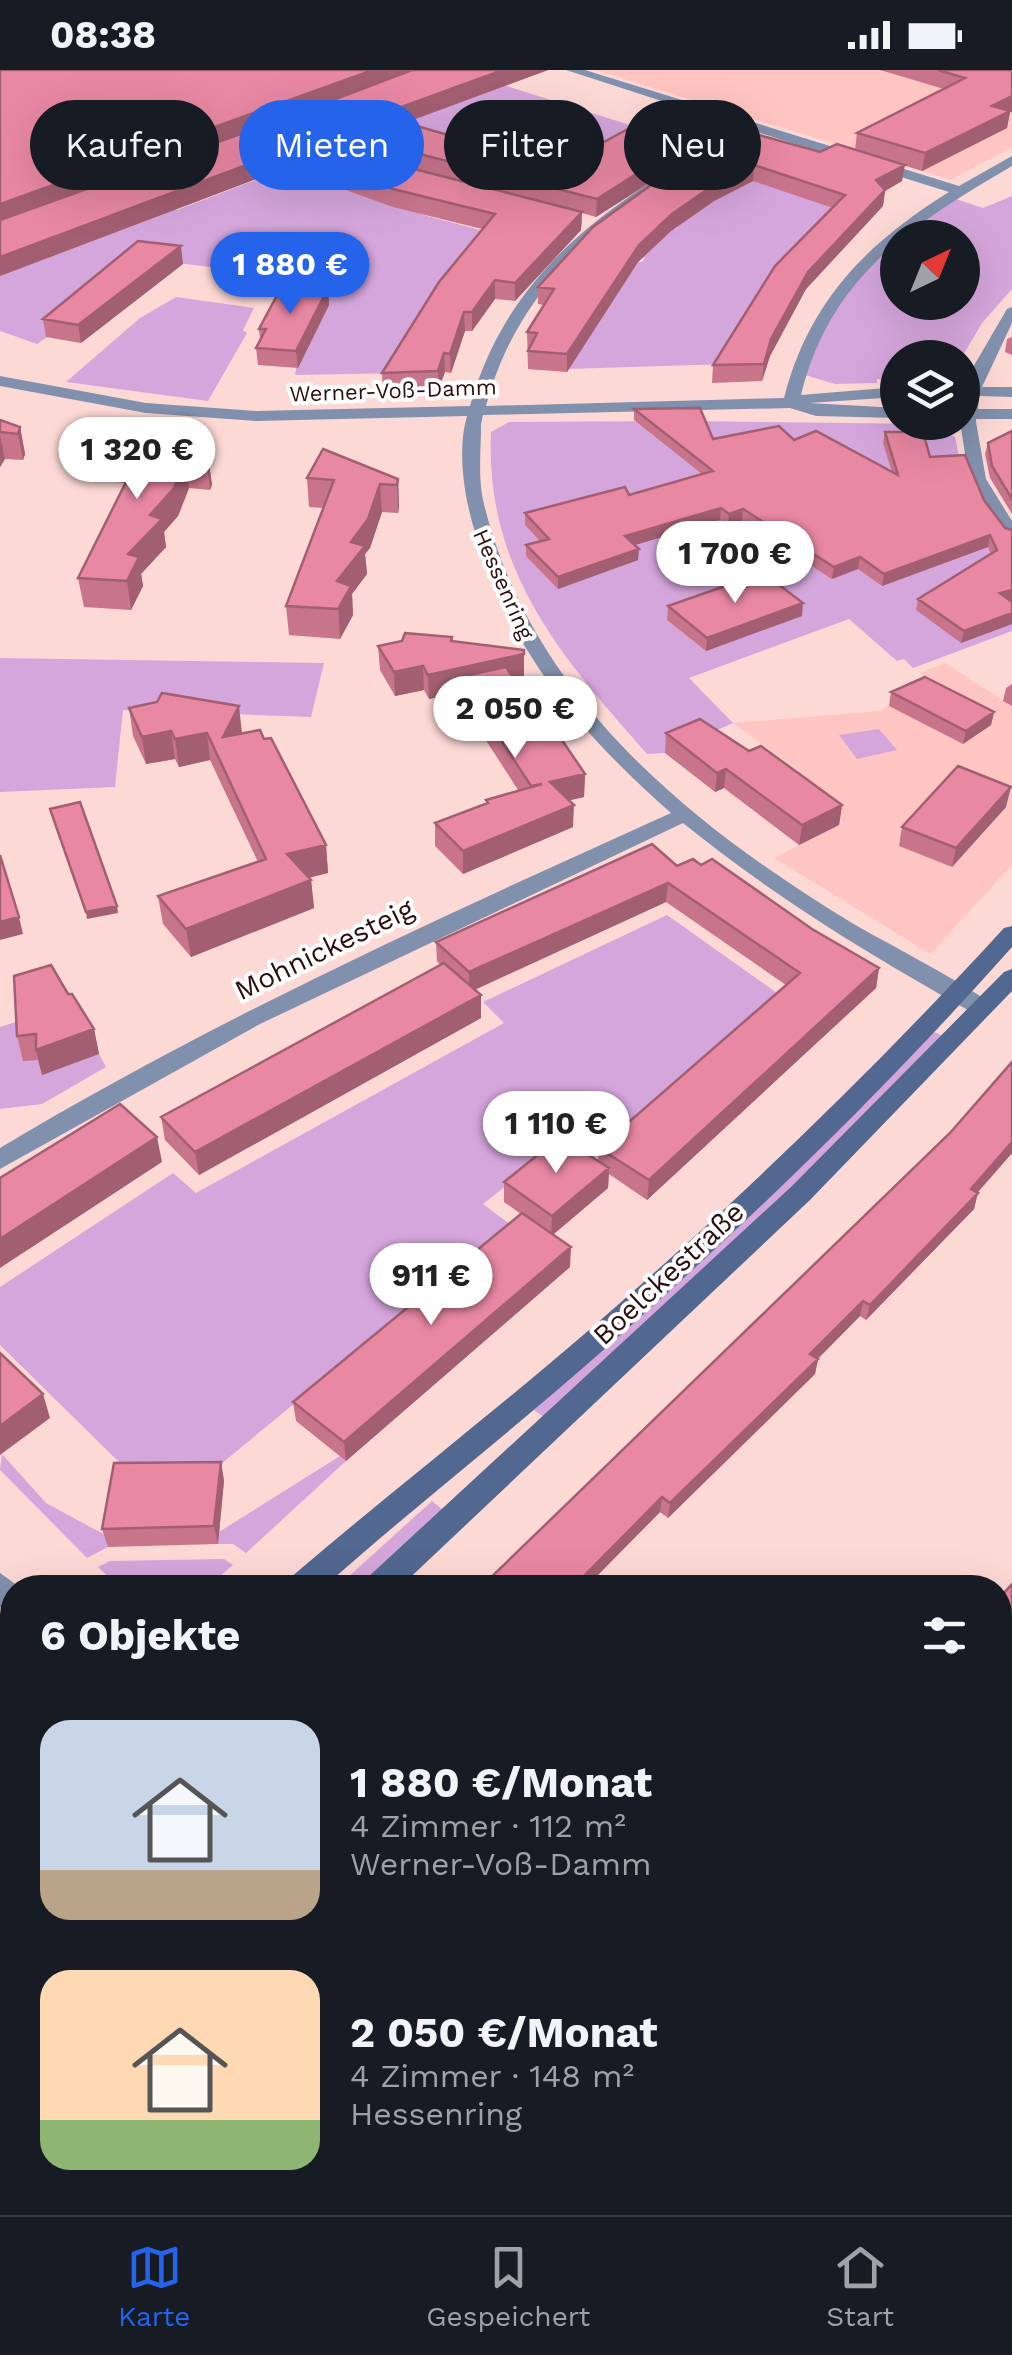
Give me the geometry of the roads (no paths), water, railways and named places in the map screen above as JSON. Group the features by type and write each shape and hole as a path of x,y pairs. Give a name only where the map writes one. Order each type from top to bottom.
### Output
{"main road":[{"name":"Boelckestraße","path":"392,1575 750,1242 970,1001 1012,933"},
{"name":"Boelckestraße","path":"316,1575 598,1338 970,1001 1012,976"}],"street":[{"path":"572,70 668,100"},
{"path":"761,130 957,190"},
{"path":"790,404 804,353 844,282 898,231 957,190 1012,160"},
{"path":"981,178 1005,186"},
{"name":"Hessenring","path":"641,190 588,223 519,309 492,358 474,410 470,480 476,525 520,629 606,741 686,814 798,898 970,1001"},
{"path":"980,360 1012,312"},
{"name":"Werner-Voß-Damm","path":"0,382 95,401 225,415 790,404 816,412 880,413"},
{"path":"980,391 1012,392"},
{"name":"Werner-Voß-Damm","path":"790,404 811,396 880,393"},
{"path":"980,414 1012,414"},
{"path":"970,440 979,482 1012,532"},
{"name":"Mohnickesteig","path":"0,1160 149,1071 395,946 686,814"}]}
